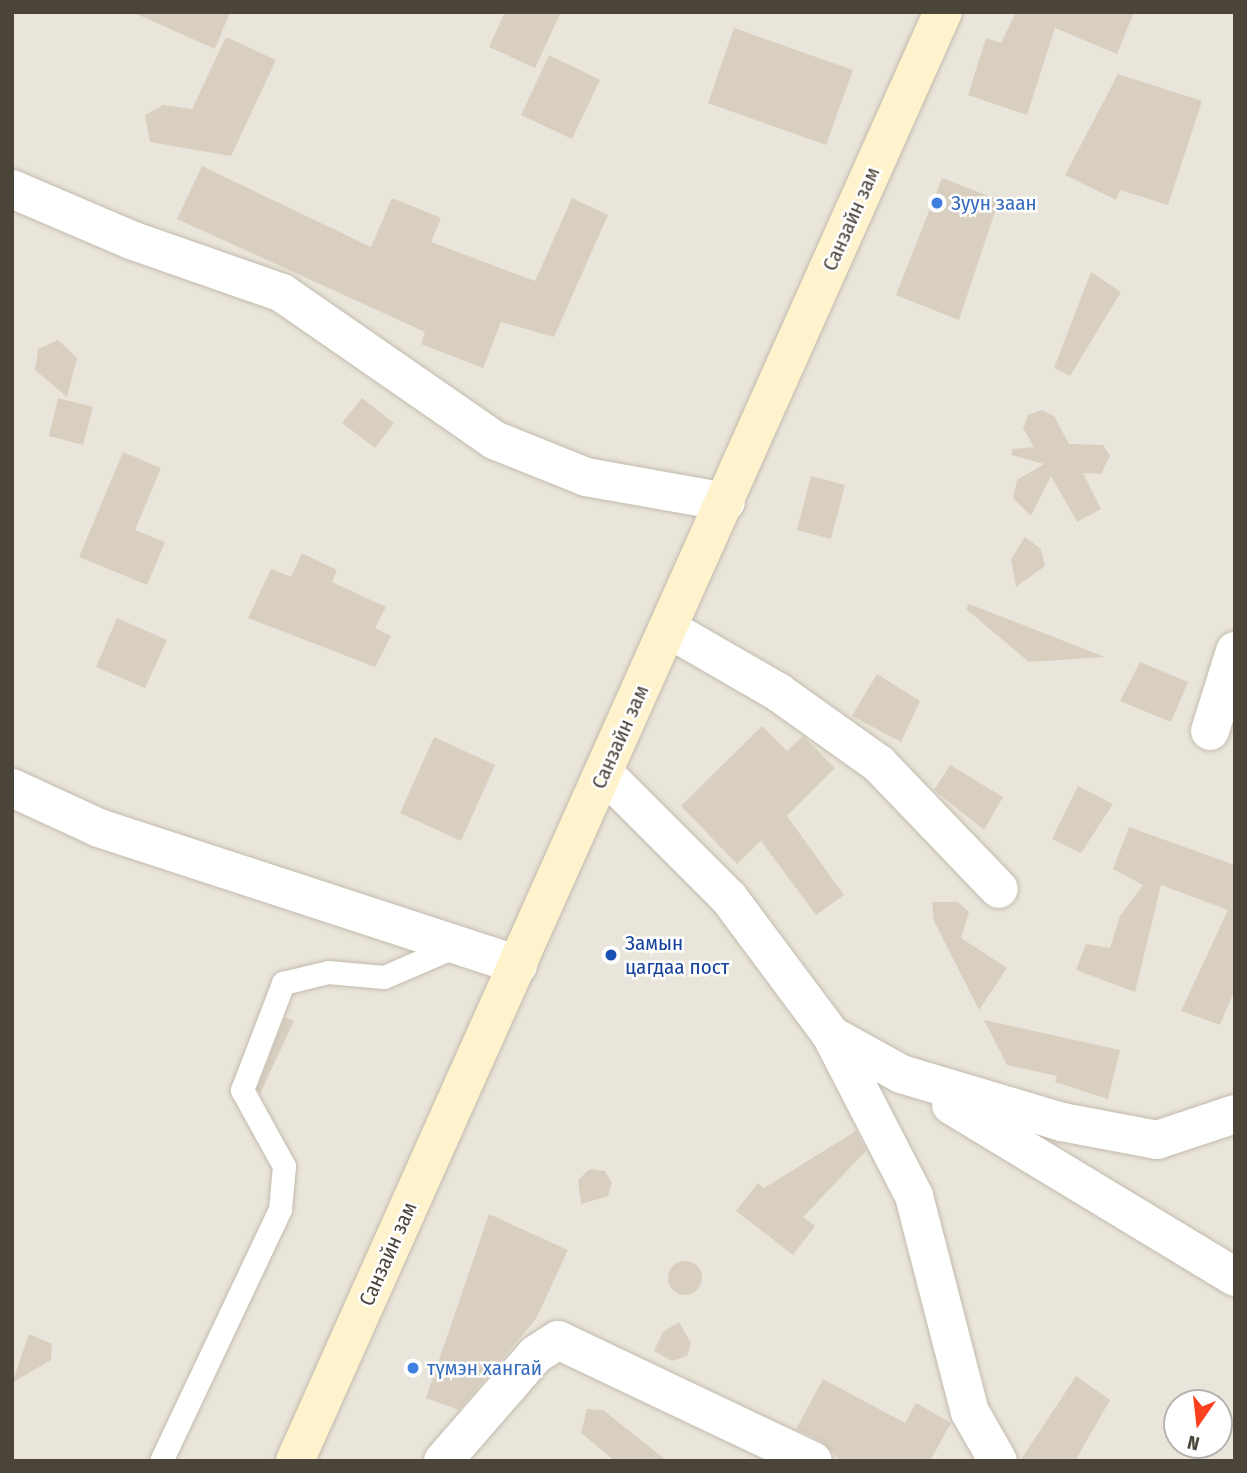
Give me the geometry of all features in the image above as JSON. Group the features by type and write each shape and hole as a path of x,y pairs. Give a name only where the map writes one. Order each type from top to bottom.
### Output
{"main road":[{"name":"Санзайн зам","path":"295,1461 943,12"}],"street":[{"path":"12,189 131,240 282,293 494,440 586,477 726,502"},
{"path":"669,629 778,692 879,764 999,889"},
{"path":"1210,731 1235,651"},
{"path":"604,772 729,898 831,1035 914,1196 970,1412 998,1461"},
{"path":"12,788 99,828 518,965"},
{"path":"831,1035 901,1074 1130,1135 1157,1140 1235,1114"},
{"path":"831,1035 1235,1277"},
{"path":"443,1461 535,1355 558,1340 813,1461"}],"lane":[{"path":"161,1461 280,1209 284,1166 242,1090 284,984 328,972 384,977 458,945"}],"shaded area":[{"path":"12,12 1235,12 1235,1461 12,1461"}],"building":[{"path":"132,12 230,12 215,49"},
{"path":"505,12 561,12 535,68 489,47"},
{"path":"1016,12 1134,12 1117,54 1055,28 1027,115 968,95 986,38 1001,43"},
{"path":"734,28 853,70 826,145 708,103"},
{"path":"226,37 276,60 231,156 150,142 145,115 163,105 192,109"},
{"path":"549,55 600,80 572,139 521,115"},
{"path":"1118,74 1202,101 1168,205 1120,190 1116,200 1065,175"},
{"path":"202,166 371,247 392,198 441,218 431,242 535,281 572,198 608,215 554,337 501,322 483,368 421,344 425,332 177,219"},
{"path":"942,178 999,200 959,320 896,295"},
{"path":"1091,272 1121,292 1070,376 1054,368"},
{"path":"58,340 77,358 67,397 35,370 38,349"},
{"path":"58,398 93,407 83,445 49,436"},
{"path":"362,398 394,423 375,448 342,423"},
{"path":"1042,410 1054,416 1069,444 1103,445 1110,456 1101,474 1083,473 1101,509 1077,522 1051,476 1031,516 1013,498 1017,480 1044,464 1012,455 1012,449 1034,447 1023,428 1028,415"},
{"path":"123,452 161,468 135,530 165,542 147,585 79,557"},
{"path":"811,476 845,485 831,539 797,530"},
{"path":"1025,537 1041,549 1045,566 1016,587 1011,559"},
{"path":"302,553 337,570 332,582 386,607 375,628 391,636 375,667 248,618 271,569 291,577"},
{"path":"969,604 1105,657 1029,662 966,609"},
{"path":"117,618 167,640 145,688 96,667"},
{"path":"1140,662 1188,682 1171,722 1120,701"},
{"path":"877,674 920,701 901,742 852,716"},
{"path":"762,726 787,751 803,736 835,768 787,816 844,895 816,915 761,841 737,864 681,806"},
{"path":"434,737 495,765 461,841 400,813"},
{"path":"950,765 1003,797 984,830 934,790"},
{"path":"1078,786 1113,804 1081,853 1052,839"},
{"path":"1129,827 1235,865 1235,989 1220,1025 1181,1011 1228,910 1161,885 1135,992 1076,970 1086,944 1110,948 1120,916 1143,885 1113,869"},
{"path":"932,902 958,902 969,912 961,938 1007,968 979,1010 934,921"},
{"path":"285,1017 294,1021 260,1094 257,1089"},
{"path":"984,1020 1120,1050 1108,1099 1055,1082 1057,1076 1007,1065"},
{"path":"856,1131 866,1151 803,1217 815,1226 793,1255 736,1211 758,1183 764,1188"},
{"path":"590,1169 605,1171 612,1183 608,1196 581,1204 578,1180"},
{"path":"489,1214 568,1250 536,1319 459,1410 426,1398"},
{"path":"685,1261 697,1266 702,1278 697,1290 685,1295 673,1290 668,1278 673,1266"},
{"path":"679,1322 691,1343 687,1356 672,1361 654,1351 663,1332"},
{"path":"29,1334 52,1344 51,1360 12,1383"},
{"path":"1076,1376 1110,1400 1075,1461 1020,1461"},
{"path":"823,1379 905,1423 916,1403 951,1423 930,1461 840,1461 823,1442 796,1429"},
{"path":"587,1409 603,1410 667,1461 615,1461 581,1433"}],"place":[{"name":"Зуун заан","path":"937,203"},
{"name":"Замын цагдаа пост","path":"611,955"},
{"name":"түмэн хангай","path":"413,1368"}]}
